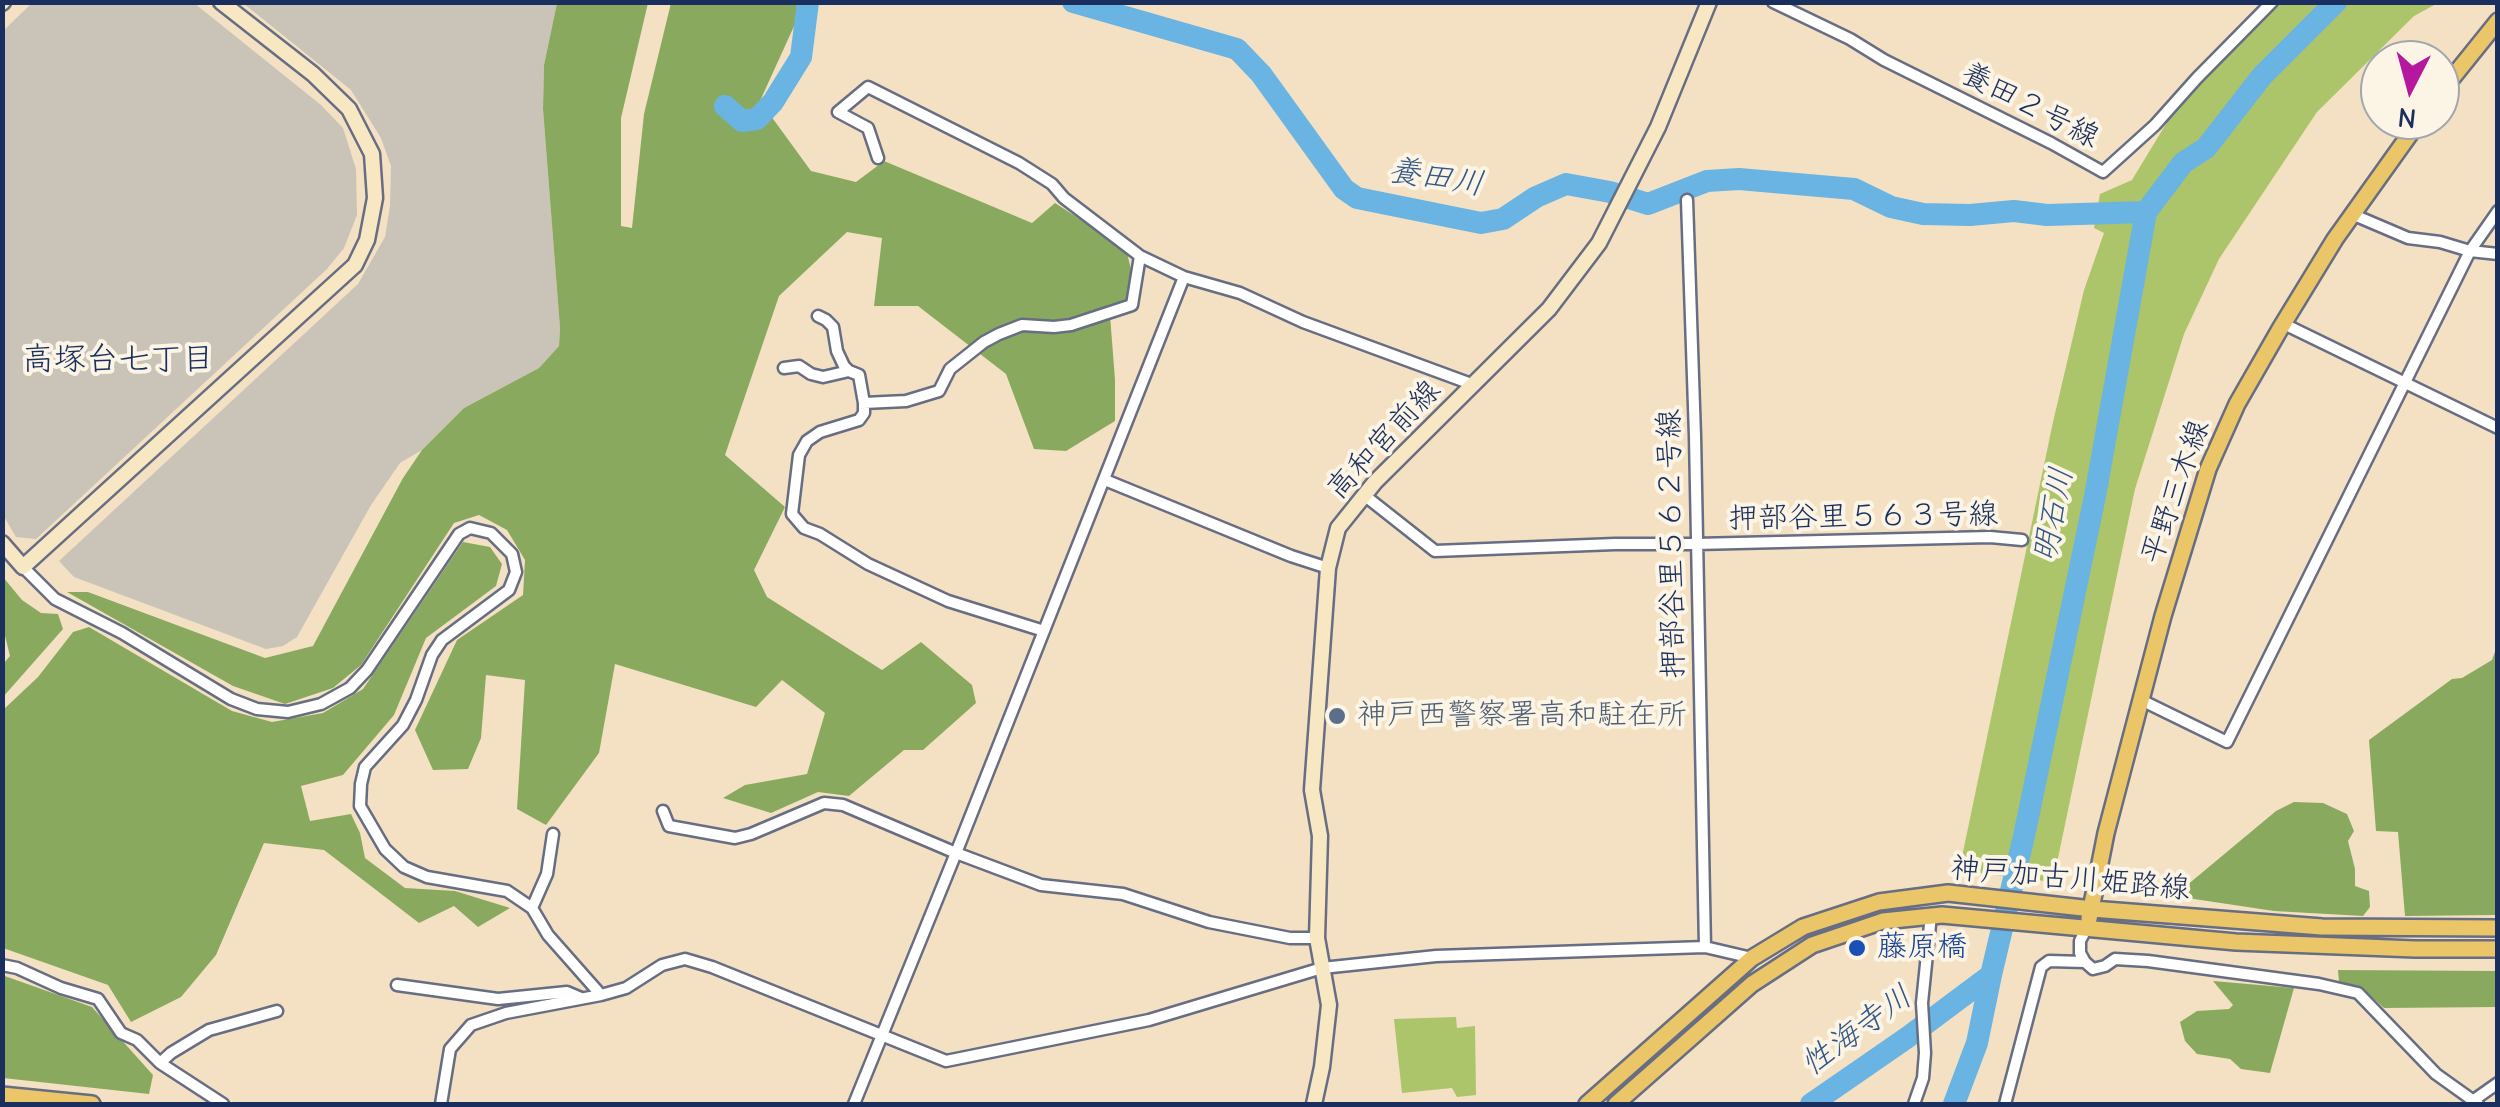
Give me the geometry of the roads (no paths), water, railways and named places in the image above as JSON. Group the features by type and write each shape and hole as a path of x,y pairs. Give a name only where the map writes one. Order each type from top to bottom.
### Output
{"main road":[{"path":"2460,68 2498,21"},
{"name":"平野三木線","path":"2087,928 2106,834 2141,700 2208,469 2237,404 2284,324 2336,239 2406,140"},
{"name":"神戸加古川姫路線","path":"1586,1104 1752,958 1803,927 1879,902 1948,893 2322,927 2498,928"},
{"name":"神戸加古川姫路線","path":"1616,1104 1752,984 1812,945 1883,921 1937,915 2255,943 2498,950"},
{"path":"2,1095 92,1104"}],"street":[{"path":"23,567 354,265 367,240 375,198 372,154 350,109 313,74 221,2"},
{"name":"高和宮前線","path":"1314,1104 1330,1005 1317,938 1320,836 1312,790 1328,568 1338,528 1374,482 1549,309 1599,243 1658,127 1709,2"},
{"name":"養田２号線","path":"1773,2 2103,172 2156,125 2272,2"},
{"path":"878,158 868,128 838,112 868,87 1019,162 1140,256 1184,277 1240,293 1304,322 1474,385"},
{"name":"押部谷里５６２号線","path":"1688,200 1705,947"},
{"path":"2141,700 2226,742 2470,250 2498,211"},
{"path":"2354,215 2408,238 2498,254"},
{"path":"864,404 906,401 939,391 950,369 984,342 1022,325 1071,325 1132,305 1140,256"},
{"path":"854,1104 1184,277"},
{"path":"818,316 833,327 844,366 859,375 864,413 859,420 820,432 807,442 799,454 792,514 804,528 868,564 948,601 1044,631"},
{"path":"2284,324 2498,428"},
{"path":"784,368 799,366 823,377 849,371"},
{"path":"1105,480 1328,568"},
{"name":"押部谷里５６３号線","path":"1364,495 1435,551 1616,544 1990,537 2022,540"},
{"path":"2,543 55,599 122,633 231,699 258,709 288,712 322,704 350,688 459,534 470,528 492,533 512,554 516,572 509,590 442,640 432,654 403,725 365,768 360,806 386,850 404,867 427,877 506,891 532,908 548,935 600,995"},
{"path":"662,811 669,826 735,838 824,802 843,806 1041,885 1123,894 1209,922 1290,938 1317,938"},
{"path":"532,908 547,874 553,834"},
{"path":"1914,1104 1922,1078 1922,1004 1937,915"},
{"name":"神戸加古川姫路線","path":"2085,962 2080,941 2087,928"},
{"path":"441,1104 450,1049 471,1025 506,1013 626,988 662,965 685,960 712,966 946,1061 1150,1020 1322,968 1436,956 1705,947 1752,958"},
{"path":"2005,1104 2041,968 2049,961 2085,962 2094,969 2115,959 2148,962 2318,984 2358,993 2436,1074 2474,1103 2498,1083"},
{"path":"2,965 98,999 121,1033 137,1040 160,1063 223,1104"},
{"path":"396,985 498,999 567,992 582,998"},
{"path":"160,1063 170,1052 209,1030 277,1012"}],"waterway":[{"name":"養田川","path":"725,106 742,121 757,119 773,102 801,57 808,2"},
{"name":"養田川","path":"1073,2 1237,49 1261,74 1344,189 1357,198 1481,223 1503,219 1536,197 1566,184 1648,204 1707,181 1739,179 1854,189 1891,207 1923,214 2146,212"},
{"name":"明石川","path":"1954,1104 1977,1043 2024,836 2095,496 2146,212 2183,163 2206,148 2262,76 2336,2"},
{"name":"性海寺川","path":"1811,1104 1991,975"}],"place":[{"name":"神戸西警察署高和駐在所","path":"1337,716"},
{"name":"藤原橋","path":"1857,948"}],"district":[{"name":"高塚台七丁目","path":"118,360"}]}
